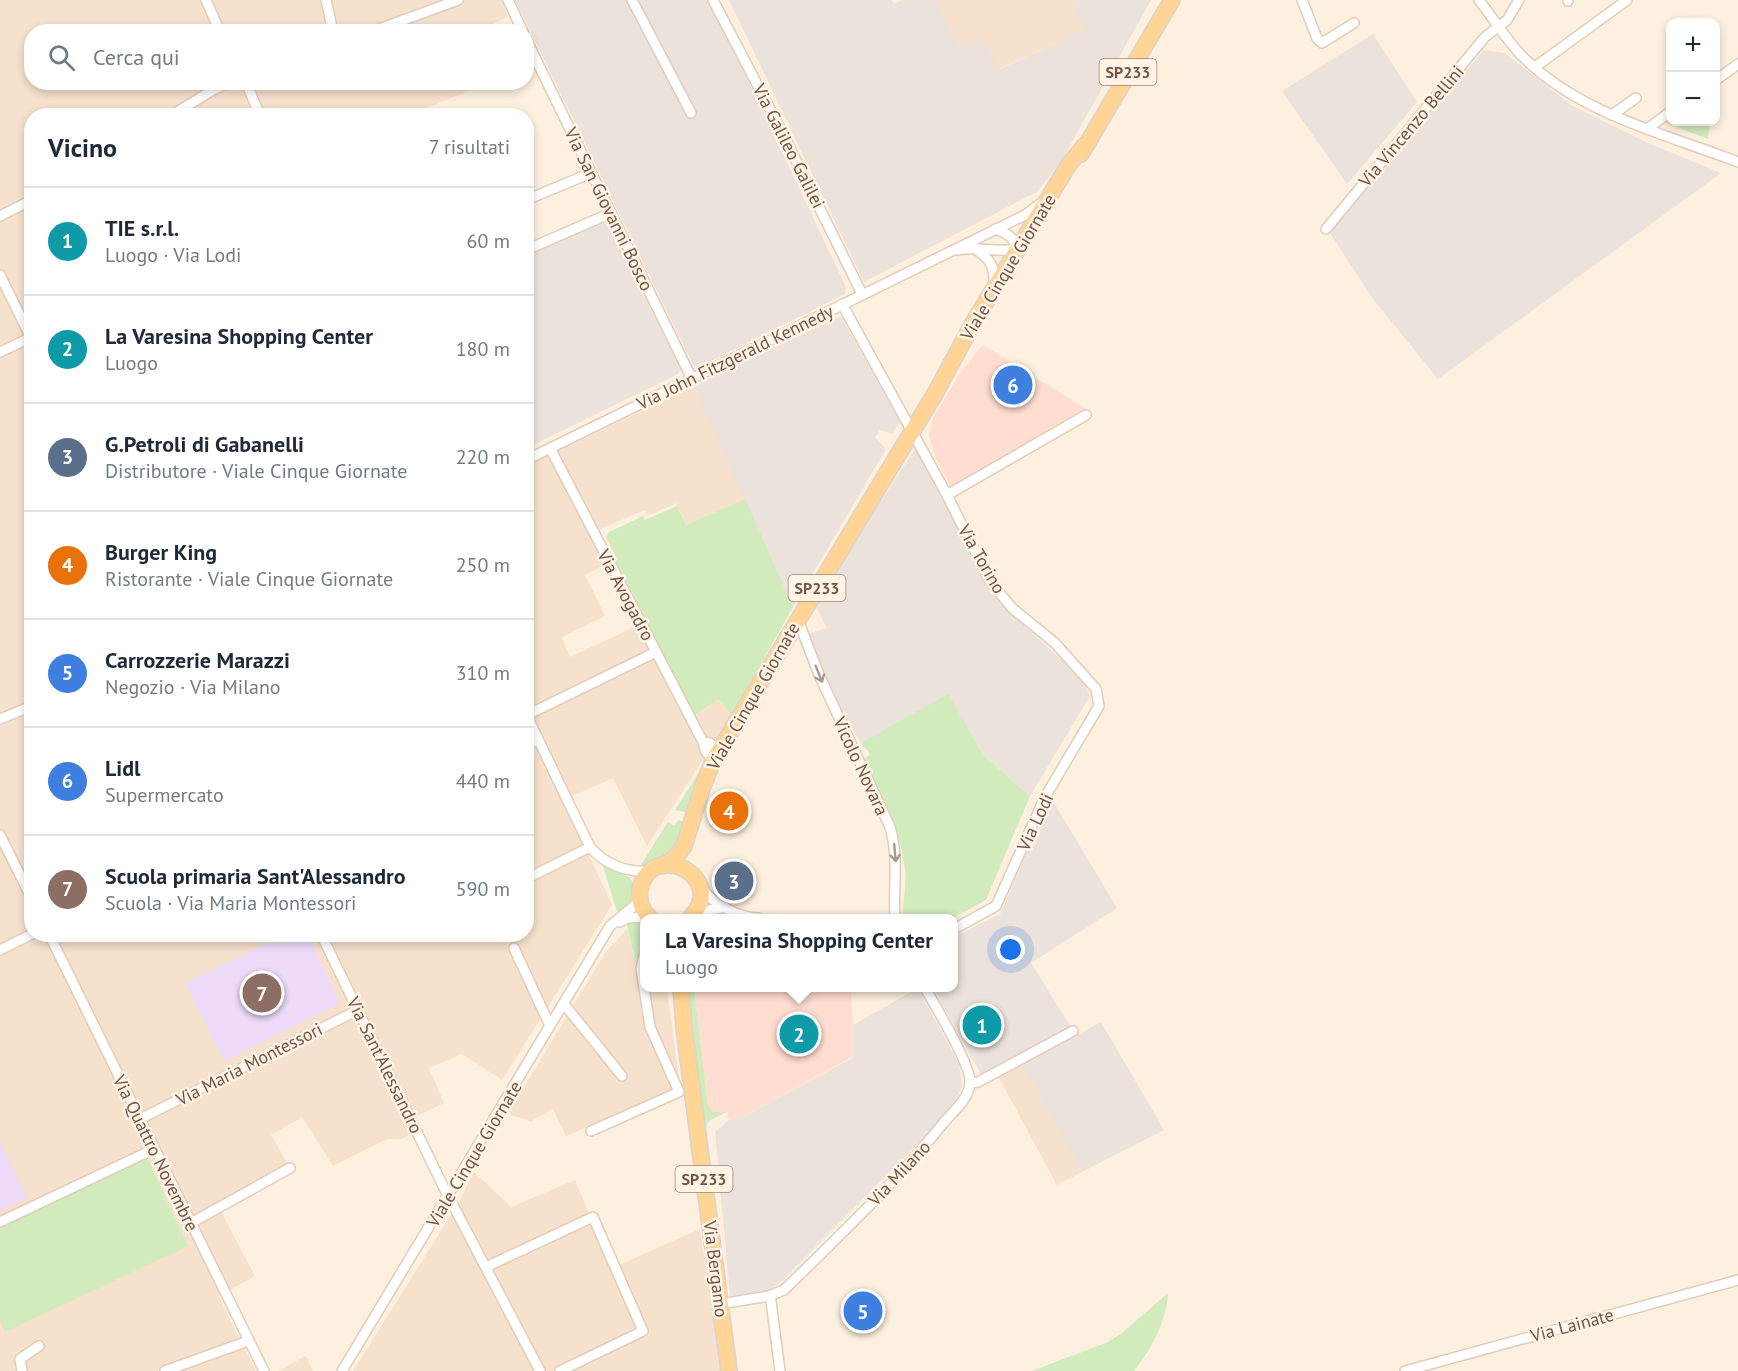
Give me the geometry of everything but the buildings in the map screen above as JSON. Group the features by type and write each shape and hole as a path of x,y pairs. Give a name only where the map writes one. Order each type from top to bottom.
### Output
{"main road":[{"name":"Viale Cinque Giornate","path":"936,392 979,329 1052,201 1172,0"},
{"name":"Viale Cinque Giornate","path":"657,868 674,859 684,846 703,786 716,756 936,392 1017,249 1052,201"},
{"name":"Viale Cinque Giornate","path":"695,878 690,849 703,786"},
{"path":"657,868 675,865 695,878"},
{"name":"SP233","path":"640,892 657,868"},
{"name":"SP233","path":"694,914 701,898 695,878"},
{"path":"640,892 646,914"},
{"name":"Via Bergamo","path":"681,992 684,1028 729,1371"}],"street":[{"path":"206,0 216,24"},
{"path":"326,0 331,24"},
{"path":"393,24 458,0"},
{"path":"508,0 519,24"},
{"path":"632,0 691,113"},
{"name":"Via Galileo Galilei","path":"713,0 787,141 862,294"},
{"path":"1302,0 1317,38 1322,43 1354,23"},
{"path":"1479,0 1520,54 1562,89 1612,115 1738,162"},
{"name":"Via Vincenzo Bellini","path":"1326,229 1485,37 1512,13 1519,0"},
{"path":"1534,67 1627,0"},
{"name":"Via San Giovanni Bosco","path":"534,55 692,379"},
{"path":"1720,77 1738,64"},
{"path":"183,108 213,90"},
{"path":"249,90 257,108"},
{"path":"1612,115 1636,98"},
{"path":"1647,129 1666,116"},
{"path":"534,197 591,173"},
{"name":"Via John Fitzgerald Kennedy","path":"534,456 1052,201"},
{"path":"0,216 24,204"},
{"path":"534,247 611,213"},
{"path":"979,329 984,315 1018,255 1011,236 995,229"},
{"path":"974,248 987,257 991,264 995,272 994,288"},
{"name":"Via John Fitzgerald Kennedy","path":"943,254 974,248 1008,251 1017,249"},
{"path":"0,275 24,325"},
{"name":"Via Torino","path":"842,304 947,495 990,581 1012,608 1069,657 1096,689 1098,697"},
{"path":"0,352 24,342"},
{"path":"947,495 1086,415"},
{"name":"Via Avogadro","path":"550,448 703,742 710,743 716,756"},
{"name":"Vicolo Novara","path":"798,620 820,677 890,826 895,843 896,859 895,914"},
{"path":"534,712 656,652"},
{"name":"Via Lodi","path":"958,927 996,906 1045,797 1099,705 1098,697"},
{"path":"0,719 24,709"},
{"path":"534,731 590,848 601,858 624,869 657,868"},
{"path":"534,742 538,740"},
{"path":"2,842 24,884"},
{"path":"534,875 590,848"},
{"path":"624,869 640,892"},
{"path":"695,878 706,894 736,914"},
{"name":"Viale Cinque Giornate","path":"342,1371 610,926 634,906 640,892"},
{"path":"700,914 725,907"},
{"name":"Viale Cinque Giornate","path":"605,936 621,921 640,919"},
{"path":"0,950 24,938"},
{"name":"Via Quattro Novembre","path":"53,942 264,1371"},
{"name":"Via Sant'Alessandro","path":"325,942 448,1196 540,1371"},
{"path":"514,948 550,1026"},
{"path":"591,1131 679,1092 650,1027 645,992"},
{"path":"928,992 949,1030 968,1071 970,1083 978,1082 1073,1031"},
{"path":"564,1004 622,1076"},
{"name":"Via Maria Montessori","path":"140,1119 358,1010"},
{"name":"Via Milano","path":"720,1304 769,1296 784,1290 914,1160 964,1097 970,1083"},
{"path":"0,1222 154,1149"},
{"path":"191,1223 290,1168"},
{"path":"486,1267 592,1217 643,1331 561,1371"},
{"name":"Via Lainate","path":"1405,1371 1738,1280"},
{"path":"769,1296 780,1371"},
{"path":"165,1371 248,1341"},
{"path":"22,1371 20,1359 39,1346"}],"shaded area":[{"path":"0,0 503,0 508,17 492,24 24,24 24,90 471,90 426,108 24,108 24,942 534,942 534,463 693,386 745,499 686,525 676,503 648,516 645,510 591,533 607,564 585,575 605,616 562,637 570,657 647,621 695,715 718,699 732,715 647,846 613,778 564,800 612,905 502,1080 462,1054 429,1068 444,1103 407,1121 412,1134 402,1139 387,1139 333,1166 302,1117 271,1135 288,1164 218,1206 255,1276 218,1296 256,1371 0,1371"},
{"path":"515,0 710,0 846,287 845,294 695,369 534,39 534,24 527,24"},
{"path":"729,0 892,0 894,4 902,0 935,0 959,47 981,39 1000,69 1084,30 1073,10 1079,0 1151,0 1063,158 1038,191 864,282"},
{"path":"935,0 1079,0 1073,10 1084,30 999,69 959,47"},
{"path":"1373,34 1417,102 1347,184 1282,91"},
{"path":"1484,50 1505,53 1571,105 1648,143 1721,173 1438,379 1373,299 1328,230"},
{"path":"603,213 681,369 678,374 534,445 534,243"},
{"path":"841,316 900,422 892,433 880,430 875,437 886,449 793,607 693,386"},
{"path":"983,345 1085,408 966,479 950,486 936,459 929,435 933,418 960,373"},
{"path":"917,446 1000,604 1064,662 1083,682 1090,696 1030,796 983,755 948,695 861,743 828,687 808,634 827,628 814,603"},
{"path":"1051,798 1117,908 1031,963 1071,1027 981,1074 935,992 958,992 958,935 1000,914"},
{"path":"627,929 636,966 640,968 640,992 668,992 680,1087 566,1136 553,1109 531,1121 508,1114 605,953"},
{"path":"270,942 310,942 340,1003 224,1061 185,983"},
{"path":"694,992 851,992 854,1056 743,1117 729,1120 727,1112 713,1112 708,1105"},
{"path":"911,992 920,992 959,1064 962,1085 955,1106 781,1282 768,1291 730,1296 715,1132 729,1120 743,1117 854,1057 853,1025"},
{"path":"1101,1022 1164,1130 1082,1172 1022,1065"},
{"path":"1022,1065 1082,1172 1057,1185 998,1076"},
{"path":"0,1142 27,1198 0,1210"},
{"path":"474,1172 511,1207 575,1180 612,1268 700,1229 722,1371 353,1371 459,1202"},
{"path":"305,1356 313,1371 279,1371"}],"green space":[{"path":"1674,126 1710,126 1708,139"},
{"path":"745,499 793,607 732,715 718,699 695,715 614,558 616,557 606,537 609,532 643,516 645,520 677,506 686,525"},
{"path":"948,694 983,755 1030,796 986,900 958,915 902,914 906,880 899,840 863,760 870,754 861,743"},
{"path":"706,761 689,813 675,810"},
{"path":"678,820 687,822 675,851 646,867 639,868 668,822 674,826"},
{"path":"602,863 630,878 635,886 633,902 620,913 617,911"},
{"path":"626,921 640,921 638,967 636,966"},
{"path":"688,992 694,992 708,1105 713,1112 727,1112 709,1121 703,1133 688,1028"},
{"path":"146,1156 188,1246 5,1332 0,1321 0,1224"},
{"path":"1168,1293 1165,1314 1157,1334 1134,1371 1032,1371 1108,1342 1122,1333"}],"place":[{"name":"Lidl","path":"1013,385"},
{"name":"Burger King","path":"729,811"},
{"name":"G.Petroli di Gabanelli","path":"734,881"},
{"name":"Scuola primaria Sant'Alessandro","path":"262,993"},
{"name":"TIE s.r.l.","path":"982,1025"},
{"name":"La Varesina Shopping Center","path":"799,1034"},
{"name":"Carrozzerie Marazzi","path":"863,1311"}]}
